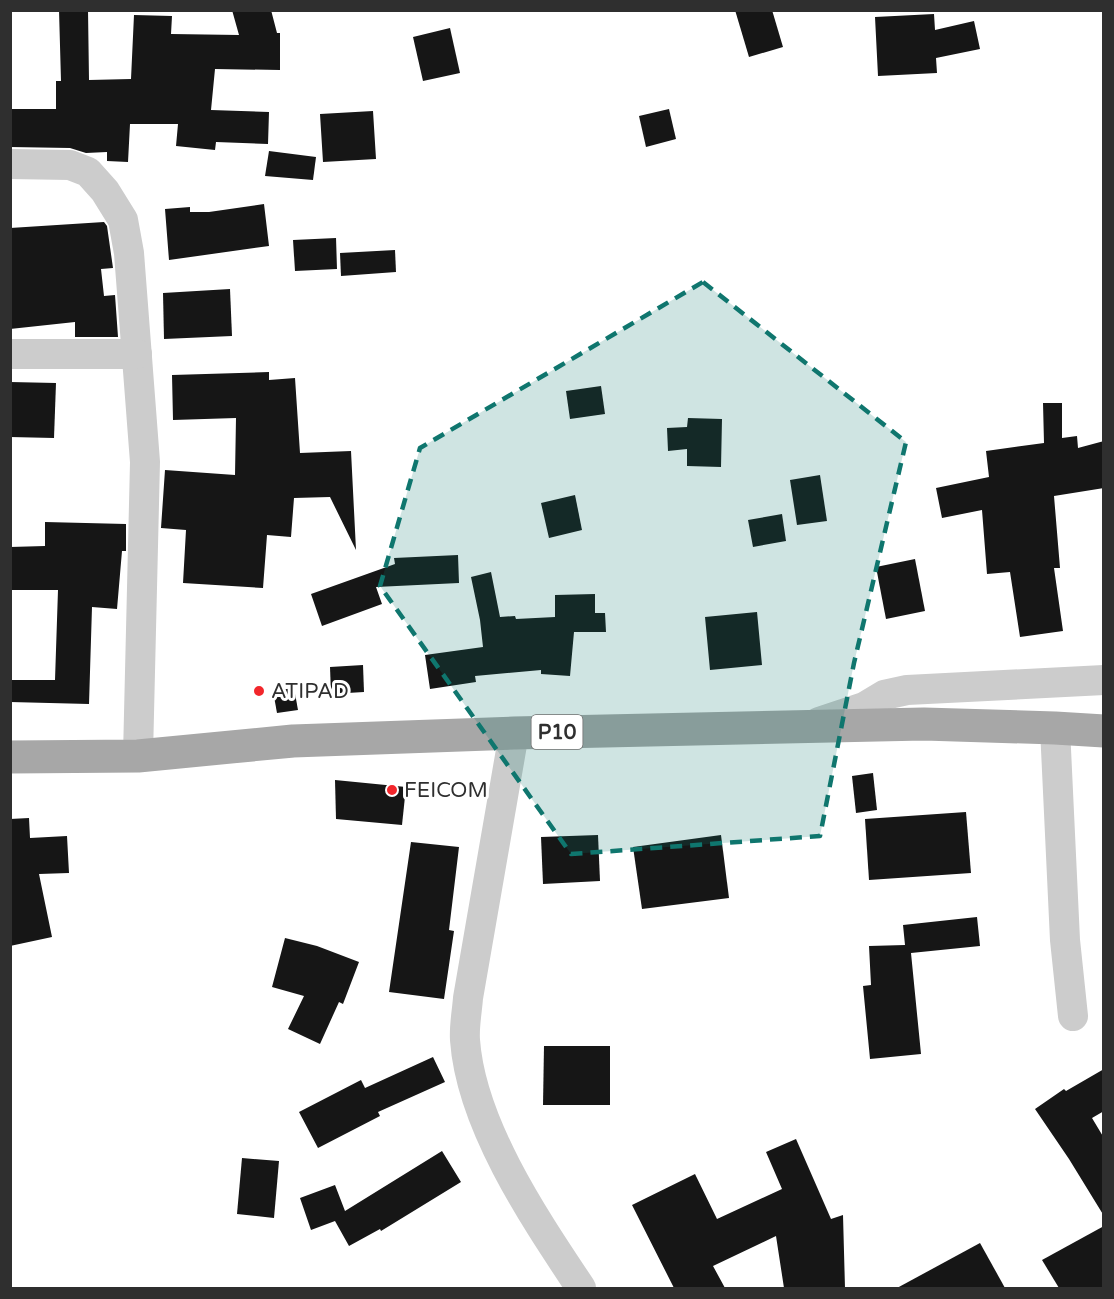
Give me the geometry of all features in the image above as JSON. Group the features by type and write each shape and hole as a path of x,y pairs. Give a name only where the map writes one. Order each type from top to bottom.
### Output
{"main road":[{"name":"P10","path":"10,758 138,756 292,741 514,733 924,724 1104,731"}],"street":[{"path":"10,164 70,165 88,172 105,191 123,220 129,253 145,462 138,756"},
{"path":"10,354 137,354"},
{"path":"807,726 864,707 884,695 907,690 1104,680"},
{"path":"1054,728 1065,940 1073,1016"},
{"path":"514,733 468,998 465,1038 471,1079 492,1139 546,1235 581,1288"}],"highlighted area":[{"path":"703,282 906,442 854,663 820,836 571,854 380,586 420,448"}],"building":[{"path":"59,10 88,10 89,80 131,79 134,15 172,16 171,34 239,35 232,10 271,10 277,33 280,33 280,70 215,69 211,110 269,112 268,144 216,142 215,150 176,146 178,124 130,124 128,162 107,161 107,152 86,153 70,148 10,147 10,109 56,109 56,81 61,81"},
{"path":"735,10 772,10 783,47 749,57"},
{"path":"934,14 935,30 974,21 980,49 936,58 937,73 878,76 875,17"},
{"path":"450,28 460,73 423,81 413,37"},
{"path":"669,109 676,139 646,147 639,116"},
{"path":"373,111 376,159 323,162 320,114"},
{"path":"269,151 316,157 313,180 265,176"},
{"path":"264,204 269,246 169,260 165,209 190,207 190,212 209,212"},
{"path":"104,222 107,226 113,268 101,269 104,296 115,295 118,337 75,337 75,322 10,329 10,228"},
{"path":"336,238 337,269 295,271 293,240"},
{"path":"395,250 396,272 341,276 340,253"},
{"path":"230,289 232,336 164,339 163,293"},
{"path":"269,372 269,380 295,378 300,453 351,451 356,550 330,497 294,498 291,537 267,535 263,588 183,583 186,530 161,528 165,470 235,475 236,418 173,420 172,375"},
{"path":"10,382 56,383 54,438 10,437"},
{"path":"601,386 605,414 570,419 566,391"},
{"path":"1043,403 1062,403 1062,438 1077,436 1078,448 1104,441 1104,488 1054,496 1060,568 1054,568 1063,631 1020,637 1010,572 987,574 982,510 942,518 936,488 989,477 986,451 1044,443"},
{"path":"688,418 722,419 721,467 687,466 687,449 668,451 667,428 687,427"},
{"path":"820,475 827,521 797,525 790,480"},
{"path":"575,495 582,530 549,538 541,503"},
{"path":"782,514 786,541 753,547 748,520"},
{"path":"45,522 126,524 126,551 122,551 117,609 92,607 89,704 10,702 10,680 55,680 58,590 10,590 10,547 45,546"},
{"path":"458,555 459,583 376,587 382,604 322,626 311,594 395,564 394,558"},
{"path":"915,559 925,611 886,619 876,567"},
{"path":"491,572 500,617 515,616 516,619 555,617 555,595 595,594 595,613 605,613 606,632 574,632 570,676 541,674 541,670 475,676 476,682 430,689 425,655 483,647 471,577"},
{"path":"757,612 762,665 710,670 705,617"},
{"path":"363,665 364,692 331,694 330,667"},
{"path":"294,688 298,710 277,713 273,691"},
{"path":"873,773 877,810 856,813 852,776"},
{"path":"335,780 406,787 402,825 336,819"},
{"path":"966,812 971,873 869,880 865,819"},
{"path":"29,818 30,838 67,836 69,873 39,874 52,937 10,946 10,819"},
{"path":"598,835 600,881 543,884 541,837"},
{"path":"721,835 729,898 642,909 633,847"},
{"path":"411,842 459,847 449,930 454,931 444,999 389,992"},
{"path":"977,917 980,946 911,953 921,1054 870,1059 863,986 871,985 869,946 905,945 903,925"},
{"path":"285,938 317,946 359,962 343,1004 339,1002 320,1044 288,1029 304,996 272,987"},
{"path":"544,1046 610,1046 610,1105 543,1105"},
{"path":"433,1057 445,1082 378,1112 380,1116 318,1148 299,1112 361,1080 365,1088"},
{"path":"1104,1069 1104,1111 1092,1118 1104,1138 1104,1216 1035,1109 1064,1089 1066,1091"},
{"path":"796,1139 831,1219 843,1215 845,1288 784,1288 776,1236 713,1266 725,1288 674,1288 632,1205 695,1174 717,1219 782,1189 766,1152"},
{"path":"442,1151 461,1182 381,1231 380,1229 349,1246 335,1221 311,1230 300,1198 335,1185 345,1211"},
{"path":"242,1158 279,1161 274,1218 237,1214"},
{"path":"1104,1226 1104,1288 1059,1288 1042,1260"},
{"path":"980,1243 1005,1288 897,1288"}],"place":[{"name":"ATIPAD","path":"259,691"},
{"name":"FEICOM","path":"392,790"}]}
